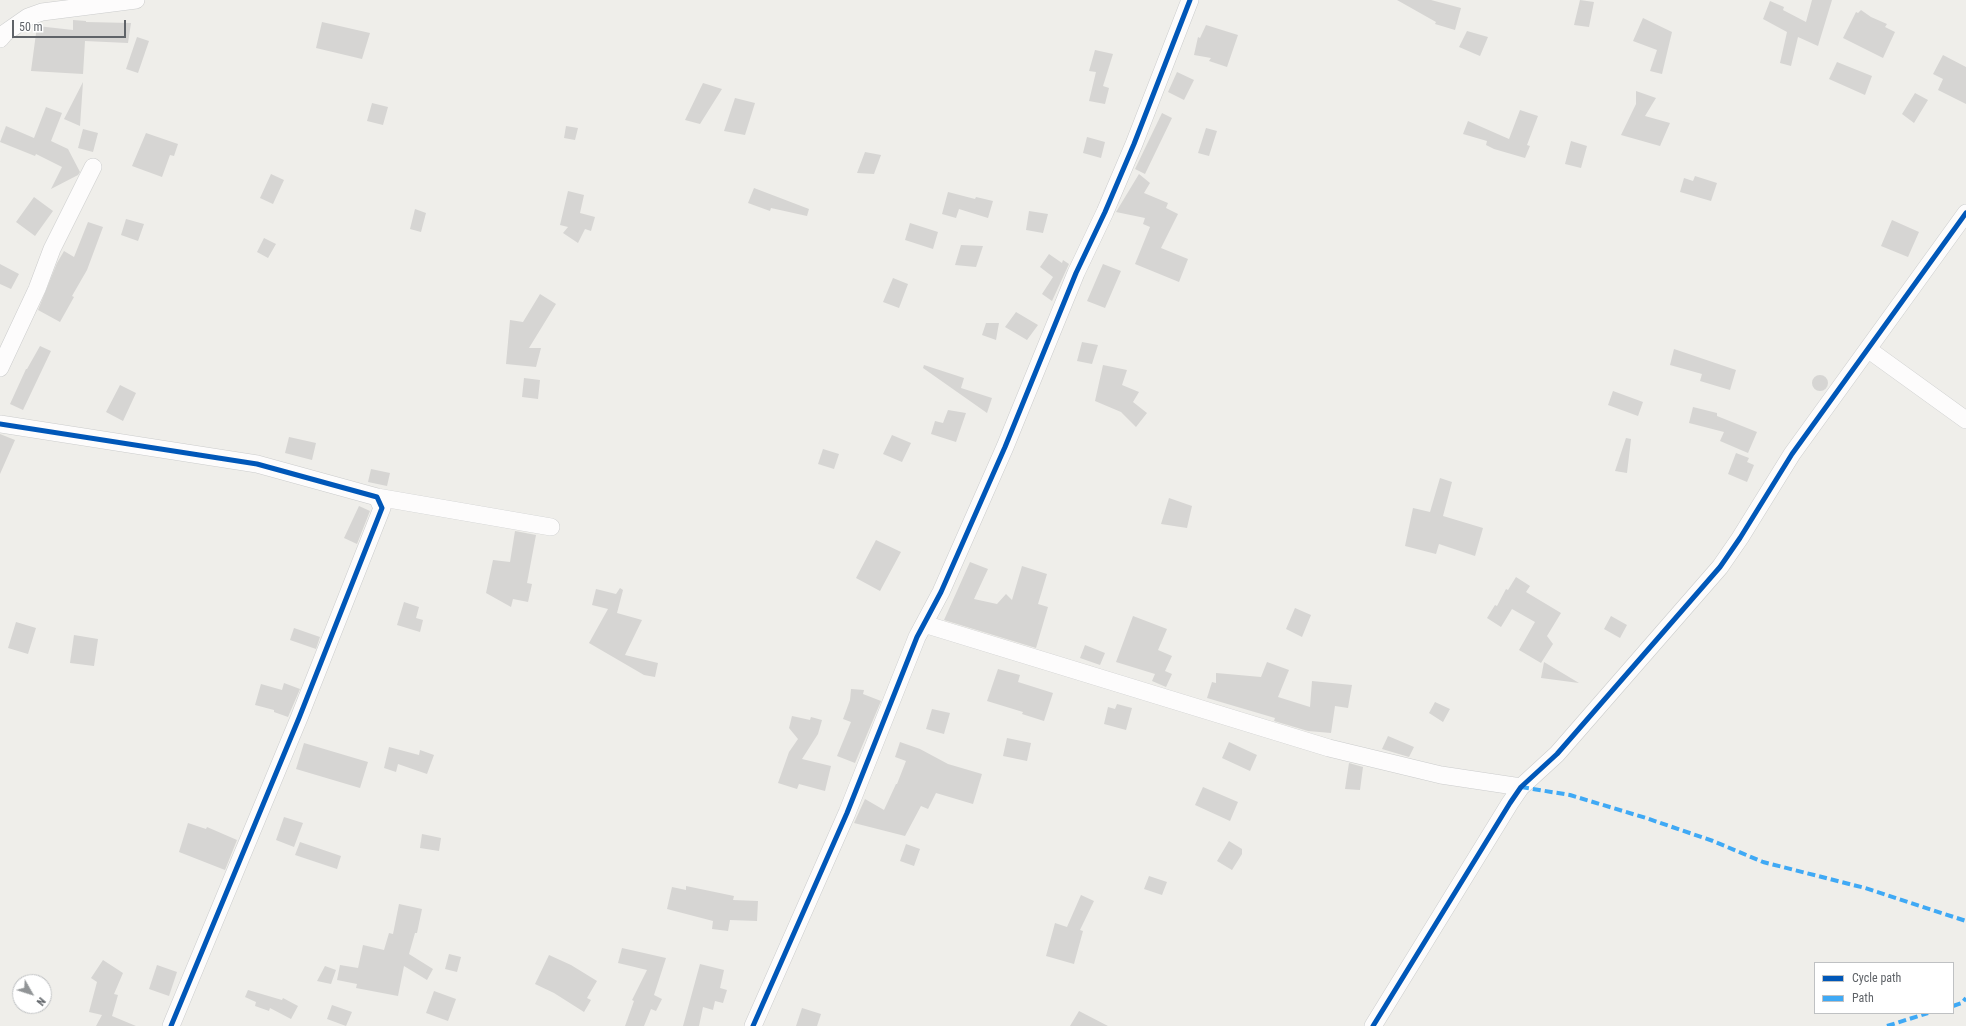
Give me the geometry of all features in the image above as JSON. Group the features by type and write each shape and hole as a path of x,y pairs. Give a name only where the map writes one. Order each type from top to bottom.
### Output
{"street":[{"path":"0,39 5,33 28,17 42,12 136,0"},
{"path":"752,1026 847,813 917,637 941,592 1005,447 1076,273 1105,212 1134,144 1190,0"},
{"path":"0,368 37,289 52,249 93,167"},
{"path":"1373,1026 1473,860 1521,788 1557,754 1720,567 1740,538 1792,454 1869,350 1966,214"},
{"path":"1869,350 1966,420"},
{"path":"0,424 257,464 377,497 551,527"},
{"path":"171,1026 296,725 379,518 382,508 377,497"},
{"path":"924,624 1329,748 1441,775 1521,788"}],"building":[{"path":"1397,0 1431,0 1461,8 1455,30 1435,24 1436,22"},
{"path":"1580,0 1594,2 1589,27 1574,25"},
{"path":"1812,0 1832,0 1818,46 1798,37 1791,66 1780,63 1787,32 1763,19 1770,1 1784,7 1783,10 1806,22"},
{"path":"1861,10 1871,17 1887,24 1885,27 1895,32 1883,58 1843,38 1856,12 1858,13"},
{"path":"1643,18 1672,32 1662,74 1650,71 1657,50 1633,41"},
{"path":"73,20 86,22 131,23 128,43 85,41 83,74 31,71 37,26 73,30"},
{"path":"322,22 370,33 362,59 316,48"},
{"path":"1206,25 1238,35 1227,67 1209,61 1211,58 1194,55 1198,37 1200,38"},
{"path":"1467,31 1488,37 1480,56 1459,47"},
{"path":"137,37 149,41 138,73 126,69"},
{"path":"1095,50 1113,54 1103,86 1109,88 1105,104 1089,101 1096,72 1089,71"},
{"path":"1943,55 1966,67 1966,104 1938,90 1943,79 1933,74"},
{"path":"1837,62 1872,76 1865,95 1829,79"},
{"path":"1177,72 1194,80 1184,100 1168,92"},
{"path":"83,82 80,126 64,119"},
{"path":"703,83 722,89 700,124 685,120"},
{"path":"1636,91 1656,98 1645,116 1670,123 1660,146 1621,135 1636,104"},
{"path":"1915,93 1928,100 1914,123 1902,114"},
{"path":"735,98 755,103 745,135 724,131"},
{"path":"372,103 388,107 383,125 367,121"},
{"path":"46,107 62,113 51,141 68,149 80,172 78,175 51,189 62,167 36,154 35,156 0,142 6,126 34,138"},
{"path":"1520,110 1538,116 1527,145 1530,146 1525,158 1494,149 1486,145 1487,141 1463,134 1468,121 1509,139"},
{"path":"1162,113 1172,118 1145,174 1135,169"},
{"path":"566,126 578,128 575,140 564,138"},
{"path":"1206,128 1217,131 1209,156 1198,153"},
{"path":"83,129 98,133 93,152 78,148"},
{"path":"146,133 178,144 174,156 170,155 162,177 132,166"},
{"path":"1087,137 1105,142 1101,158 1083,153"},
{"path":"1571,141 1587,146 1581,168 1565,164"},
{"path":"865,152 881,155 874,174 857,173"},
{"path":"271,174 284,180 273,204 260,198"},
{"path":"1139,174 1150,183 1144,193 1168,203 1166,208 1178,214 1161,248 1188,259 1179,282 1135,264 1150,227 1143,224 1145,218 1116,212"},
{"path":"1695,176 1717,183 1711,201 1680,192 1684,178 1693,181"},
{"path":"754,188 809,209 807,216 771,208 770,211 748,203"},
{"path":"568,191 584,195 580,213 595,217 591,231 585,229 578,243 563,233 568,227 560,225"},
{"path":"948,192 975,199 976,197 993,201 988,218 959,209 956,218 942,214"},
{"path":"34,197 53,211 35,236 16,222"},
{"path":"415,209 426,213 421,232 410,229"},
{"path":"1029,211 1048,214 1043,233 1026,230"},
{"path":"126,219 144,224 138,241 121,235"},
{"path":"1892,220 1919,232 1908,257 1881,246"},
{"path":"88,222 103,227 87,270 72,296 74,297 60,322 38,310 57,263 64,251 74,257"},
{"path":"910,223 938,232 933,249 905,240"},
{"path":"264,238 276,244 268,258 257,252"},
{"path":"961,245 983,246 976,267 955,265"},
{"path":"1049,254 1062,263 1063,260 1069,264 1052,301 1042,294 1053,277 1040,267"},
{"path":"0,264 19,274 11,289 0,284"},
{"path":"1103,264 1121,271 1105,308 1087,301"},
{"path":"893,278 908,284 899,308 883,302"},
{"path":"540,294 556,304 529,348 541,348 536,367 506,364 510,320 523,322"},
{"path":"1016,312 1038,325 1027,340 1005,327"},
{"path":"986,323 999,323 996,340 982,335"},
{"path":"1082,342 1098,345 1092,364 1077,361"},
{"path":"40,346 51,351 23,410 10,404 26,369"},
{"path":"1674,349 1736,370 1730,390 1700,381 1702,374 1670,365"},
{"path":"924,365 964,378 961,388 992,398 987,413 923,368"},
{"path":"1103,365 1127,370 1122,385 1139,392 1133,402 1147,413 1136,427 1121,412 1095,401"},
{"path":"1820,375 1827,380 1828,383 1823,390 1820,391 1813,386 1812,383 1817,376"},
{"path":"524,378 540,380 538,399 522,397"},
{"path":"120,385 136,393 123,421 106,412"},
{"path":"1613,391 1643,402 1638,416 1608,405"},
{"path":"1693,407 1717,413 1717,416 1757,432 1748,453 1720,441 1724,432 1689,423"},
{"path":"948,410 966,413 956,442 931,434 935,421 943,423"},
{"path":"0,434 15,440 0,474"},
{"path":"892,435 911,443 902,462 883,454"},
{"path":"289,437 316,443 312,460 285,453"},
{"path":"1626,438 1631,439 1627,473 1615,471"},
{"path":"823,449 839,454 834,469 818,464"},
{"path":"1736,453 1749,458 1747,462 1754,465 1747,482 1728,474"},
{"path":"371,469 390,473 387,486 368,482"},
{"path":"1440,478 1452,482 1443,516 1483,528 1475,556 1439,544 1436,554 1405,546 1413,508 1430,512"},
{"path":"1169,498 1192,506 1187,528 1161,524"},
{"path":"359,506 370,511 357,544 344,538"},
{"path":"515,531 536,535 527,583 532,584 528,602 513,599 511,607 486,593 493,560 510,562"},
{"path":"876,540 901,552 880,591 856,578"},
{"path":"970,562 988,569 974,599 997,604 1006,594 1012,600 1022,566 1047,574 1038,604 1048,607 1036,648 944,620"},
{"path":"1516,577 1530,586 1526,592 1561,613 1547,636 1553,644 1541,663 1519,650 1535,622 1512,609 1501,627 1487,618 1495,605 1497,606 1506,589 1508,590"},
{"path":"620,588 623,590 617,613 642,620 625,655 658,663 655,677 644,675 589,643 608,609 592,605 596,589 616,594"},
{"path":"404,602 419,607 416,618 423,620 420,632 397,625"},
{"path":"1295,608 1311,615 1302,637 1286,629"},
{"path":"1133,616 1167,629 1158,650 1172,656 1165,671 1172,674 1166,687 1152,681 1155,674 1116,662"},
{"path":"1611,616 1627,625 1620,638 1604,629"},
{"path":"16,622 36,628 28,654 8,648"},
{"path":"294,628 320,637 316,649 290,640"},
{"path":"74,635 98,639 94,666 70,663"},
{"path":"1085,645 1105,653 1100,665 1080,658"},
{"path":"1267,662 1289,670 1278,697 1310,707 1312,681 1352,685 1348,708 1335,706 1331,733 1308,731 1274,721 1275,718 1207,698 1212,682 1216,683 1216,673 1261,677"},
{"path":"1544,662 1579,683 1541,678"},
{"path":"998,669 1020,675 1018,682 1053,693 1044,721 1022,714 1023,712 987,701"},
{"path":"284,683 300,689 288,717 274,712 274,710 255,705 261,684 282,690"},
{"path":"851,689 864,690 863,694 881,701 855,763 837,756 851,722 843,719 850,700"},
{"path":"1435,702 1450,709 1443,722 1429,713"},
{"path":"1117,704 1132,708 1126,730 1104,724 1108,707 1115,709"},
{"path":"932,709 950,713 944,734 926,729"},
{"path":"792,716 810,720 811,717 822,720 818,734 802,759 831,766 825,791 799,784 797,789 778,783 789,752 798,739 789,728"},
{"path":"1388,736 1414,747 1409,757 1382,749"},
{"path":"1007,738 1031,743 1027,761 1003,756"},
{"path":"900,742 920,749 948,764 982,774 973,804 936,793 928,809 921,806 905,836 854,823 865,799 884,810 897,784 906,761 895,757"},
{"path":"1229,742 1257,755 1250,771 1222,758"},
{"path":"304,743 368,762 360,788 296,769"},
{"path":"389,747 419,755 420,750 434,755 427,774 398,764 396,772 384,768"},
{"path":"1349,763 1363,767 1360,790 1345,789"},
{"path":"1203,787 1238,802 1230,821 1195,805"},
{"path":"284,817 303,823 294,847 276,840"},
{"path":"188,823 206,829 207,827 237,840 225,870 179,852"},
{"path":"422,834 441,838 439,851 420,848"},
{"path":"1229,841 1242,849 1242,854 1232,870 1217,861"},
{"path":"300,842 341,856 337,869 295,855"},
{"path":"906,844 920,849 914,866 900,861"},
{"path":"1149,876 1167,882 1162,895 1144,889"},
{"path":"686,886 734,896 733,900 758,901 757,921 730,920 728,931 712,929 713,921 667,909 672,887 686,890"},
{"path":"1081,895 1094,901 1080,930 1083,931 1074,964 1046,956 1055,923 1067,927"},
{"path":"399,904 422,909 417,933 415,933 409,954 433,969 427,980 404,966 398,996 356,988 357,984 337,980 340,965 358,968 363,945 384,950 389,933 393,934"},
{"path":"622,948 666,958 654,995 662,999 656,1011 651,1009 644,1026 625,1026 634,1001 632,1000 647,970 618,963"},
{"path":"449,954 461,957 457,972 445,969"},
{"path":"549,955 571,965 597,981 587,998 591,1000 584,1012 554,993 535,984"},
{"path":"103,960 123,973 114,994 118,995 112,1016 136,1026 96,1026 102,1015 89,1012 97,982 91,978"},
{"path":"700,964 724,970 720,988 727,990 723,1003 715,1001 713,1010 703,1007 699,1026 683,1026"},
{"path":"157,965 177,972 169,996 149,989"},
{"path":"325,966 336,970 331,984 317,981"},
{"path":"248,990 282,1000 283,998 298,1006 291,1019 270,1008 269,1011 255,1006 256,1002 245,997"},
{"path":"434,991 456,999 448,1021 426,1013"},
{"path":"332,1005 352,1012 346,1026 327,1019"},
{"path":"802,1008 821,1014 817,1026 796,1026"},
{"path":"1079,1011 1108,1026 1070,1026"}],"marked path":[{"path":"1521,787 1570,795 1646,818 1713,841 1763,862 1865,888 1966,921"},
{"path":"1954,1006 1962,1003 1966,998"},
{"path":"1887,1026 1925,1014"}],"cycle path":[{"path":"753,1026 847,813 917,637 941,592 1005,447 1076,273 1105,212 1134,144 1190,0"},
{"path":"1373,1026 1521,787 1557,754 1720,567 1740,538 1792,454 1966,213"},
{"path":"0,424 257,464 377,497 382,508 299,718 171,1026"}]}
